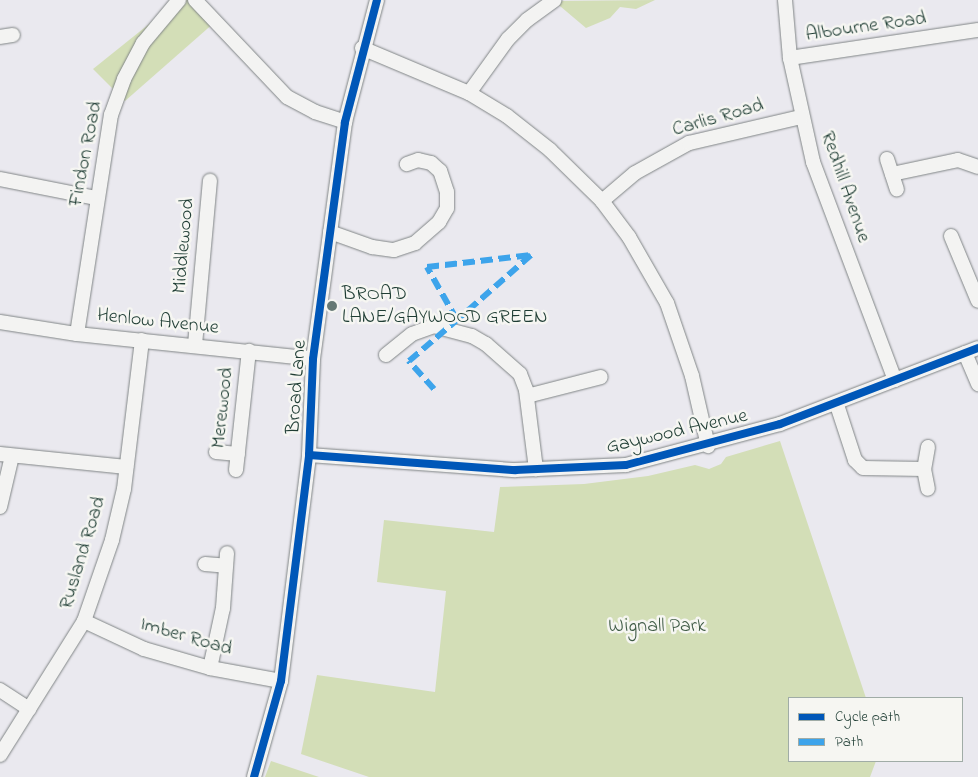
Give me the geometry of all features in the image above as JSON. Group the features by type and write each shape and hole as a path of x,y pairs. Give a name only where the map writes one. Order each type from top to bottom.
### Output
{"street":[{"name":"Findon Road","path":"77,334 96,198 111,115 124,79 143,43 179,0"},
{"path":"195,0 287,97 315,112 344,122"},
{"name":"Broad Lane","path":"254,777 281,681 309,455 313,360 344,122 362,48 377,0"},
{"path":"469,92 508,39 527,20 555,0"},
{"name":"Redhill Avenue","path":"785,0 790,58 801,117 816,170 895,380"},
{"name":"Albourne Road","path":"790,58 978,30"},
{"path":"362,48 469,92 507,116 550,150 602,201 629,237 667,303 692,376 708,446"},
{"name":"Carlis Road","path":"602,201 635,173 689,143 801,117"},
{"path":"887,159 897,189"},
{"path":"330,232 372,247 394,250 415,243 439,222 447,208 447,192 440,171 431,164 418,160 407,164"},
{"path":"892,174 958,160 978,167"},
{"path":"0,179 96,198"},
{"name":"Middlewood","path":"195,345 210,181"},
{"path":"952,236 978,301"},
{"name":"Henlow Avenue","path":"0,322 77,334 195,345 313,360"},
{"path":"386,355 423,328 448,327 486,344 520,374 527,396 536,469"},
{"name":"Rusland Road","path":"0,755 84,621 112,540 126,467 142,340"},
{"path":"972,350 978,384"},
{"name":"Gaywood Avenue","path":"309,455 536,469 626,465 708,446 837,405 972,350"},
{"name":"Merewood","path":"236,470 249,352"},
{"path":"527,396 601,377"},
{"path":"837,405 855,460 863,468 924,469"},
{"path":"928,447 924,469 928,489"},
{"path":"216,452 238,454"},
{"path":"0,507 6,455 126,467"},
{"path":"206,564 227,560 223,608 210,668"},
{"name":"Imber Road","path":"84,621 144,649 210,668 281,681"},
{"path":"0,690 29,709"}],"green space":[{"path":"179,0 195,0 215,22 125,101 93,69"},
{"path":"655,0 636,9 620,7 610,18 586,28 554,1"},
{"name":"Wignall Park","path":"780,441 866,697 788,697 788,762 876,762 870,777 369,777 301,754 317,675 435,692 446,591 377,582 384,520 494,532 500,487 584,484 648,476 695,465 709,469 721,464 726,457"},
{"path":"271,761 319,777 265,777"}],"marked path":[{"path":"434,389 409,361 457,320 427,267 531,255 457,320"}],"cycle path":[{"path":"254,777 281,681 309,455 313,359 345,122 377,0"},
{"path":"309,455 515,470 626,465 780,424 978,348"}],"place":[{"name":"BROAD LANE/GAYWOOD GREEN","path":"332,306"}]}
